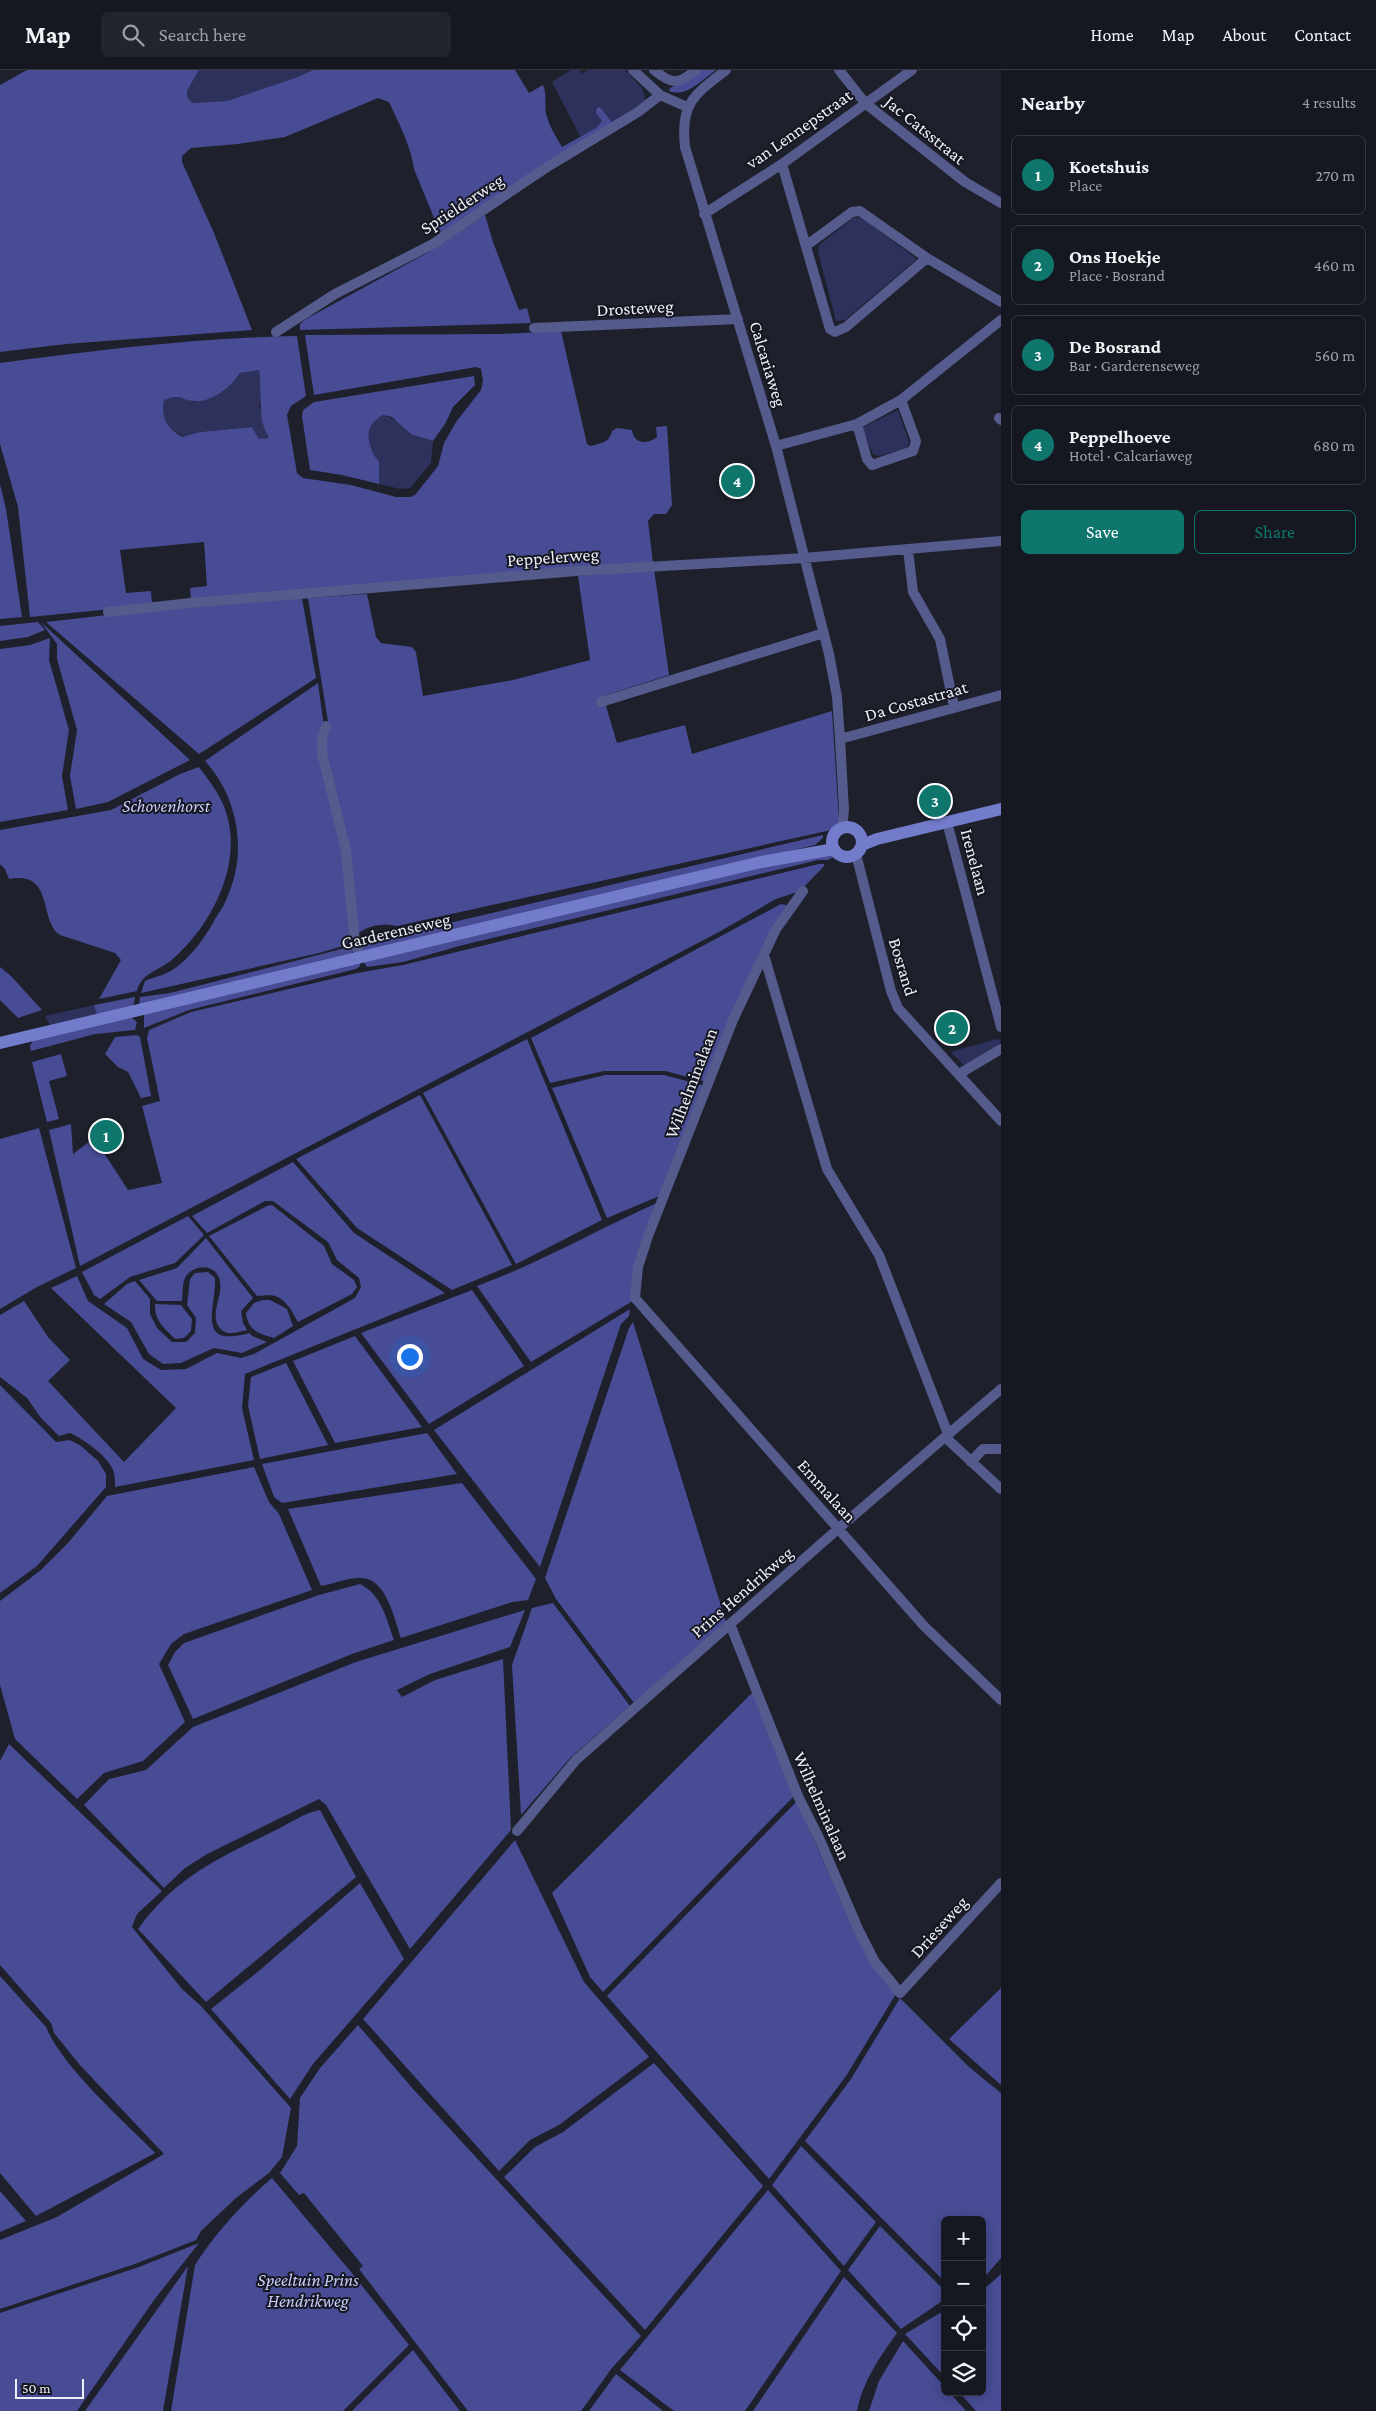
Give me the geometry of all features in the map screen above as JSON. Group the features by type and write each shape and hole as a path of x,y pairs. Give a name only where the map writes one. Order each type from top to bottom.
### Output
{"main road":[{"path":"857,849 847,828 836,834 834,846 842,856 857,849 877,838 1001,809"},
{"name":"Garderenseweg","path":"0,1043 834,846"}],"street":[{"path":"633,70 660,95 687,107 698,92 726,70"},
{"path":"654,70 664,78 676,82 687,78 696,70"},
{"name":"Jac Catsstraat","path":"839,70 865,103 965,182 1001,203"},
{"name":"van Lennepstraat","path":"704,214 782,164 912,70"},
{"name":"Sprielderweg","path":"276,332 335,294 433,244 544,169 638,112 660,95"},
{"name":"Calcariaweg","path":"687,107 683,129 685,147 776,446 824,633 837,696 844,810 847,828"},
{"path":"782,164 830,329 836,332 846,327 927,258"},
{"path":"807,245 852,212 860,211 927,258 1001,302"},
{"name":"Drosteweg","path":"534,328 738,319"},
{"path":"776,446 857,424 901,400 1001,320"},
{"path":"857,424 867,459 872,465 913,451 916,441 901,400"},
{"name":"Peppelerweg","path":"108,612 191,603 566,572 804,558 1001,541"},
{"path":"908,550 913,592 940,640 954,706"},
{"path":"601,702 824,633"},
{"name":"Da Costastraat","path":"840,739 954,706 1001,696"},
{"path":"326,726 322,738 322,753 346,851 355,943 360,957"},
{"name":"Irenelaan","path":"947,822 1001,1027"},
{"name":"Bosrand","path":"857,849 860,874 891,991 898,1008 1001,1121"},
{"name":"Wilhelminalaan","path":"634,1298 638,1267 648,1236 733,1020 776,928 803,891"},
{"path":"764,955 827,1169 879,1254 946,1436 1001,1489"},
{"path":"959,1074 1001,1049"},
{"name":"Emmalaan","path":"634,1298 924,1626 1001,1700"},
{"name":"Prins Hendrikweg","path":"517,1831 576,1760 839,1528 1001,1390"},
{"path":"971,1462 983,1449 1001,1449"},
{"name":"Wilhelminalaan","path":"730,1624 798,1796 819,1838 858,1931 875,1962 900,1993"},
{"name":"Drieseweg","path":"900,1993 1001,1883"}],"shaded area":[{"path":"199,70 313,70 227,101 192,103 187,97 187,91"},
{"path":"571,70 580,70 582,74 588,70 625,70 642,88 646,101 614,125 596,113 602,121 596,128 581,138 552,82"},
{"path":"861,217 917,259 845,320 836,321 818,252 819,245 853,218"},
{"path":"259,370 262,389 259,406 269,438 259,439 252,427 200,432 183,437 166,422 163,412 164,400 174,396 194,402 235,380 240,373"},
{"path":"898,410 909,442 907,449 878,456 873,454 861,428"},
{"path":"383,415 390,417 420,436 433,441 431,463 410,488 400,489 379,484 379,462 371,448 369,433 374,421"},
{"path":"94,1005 97,1015 51,1027 45,1016"},
{"path":"997,1039 1001,1040 999,1045 965,1066 951,1053 953,1051"}],"green space":[{"path":"27,70 199,70 187,91 187,97 192,103 227,101 313,70 515,70 529,93 543,85 547,117 562,147 596,128 602,121 596,113 597,108 600,107 614,125 541,166 441,235 414,169 407,143 397,119 389,102 378,98 285,137 191,148 182,156 182,162 214,233 252,330 66,344 0,352 0,85"},
{"path":"701,70 716,70 688,90 675,93 669,91 670,88 688,80"},
{"path":"485,215 493,242 519,310 527,308 531,323 300,330 300,324 306,319 429,252"},
{"path":"561,331 587,444 590,446 607,440 612,431 617,428 632,430 635,438 645,442 657,437 656,427 667,426 672,505 666,514 654,514 648,521 653,563 191,601 190,588 207,586 204,542 120,550 126,593 151,591 152,605 30,617 18,507 0,444 0,363 185,342 297,336 306,396 291,406 287,415 297,473 303,478 351,485 396,497 410,497 415,495 438,466 444,443 456,422 481,390 483,381 481,369 476,367 314,395 305,335 501,334","holes":["259,370 261,413 269,438 259,439 252,427 200,432 182,437 172,430 166,422 163,412 164,400 177,397 200,401 214,397 226,389 240,373"]},
{"path":"474,376 475,385 453,407 445,424 433,441 411,434 392,417 383,415 371,425 369,437 373,453 379,461 379,484 310,470 302,416 303,410 314,402"},
{"path":"0,484 6,509 22,617 0,619"},
{"path":"654,569 669,675 603,696 617,743 685,725 692,754 832,711 839,821 836,829 397,926 375,926 356,935 324,754 329,728 308,598 367,594 376,637 381,643 412,647 416,652 423,696 513,680 590,660 578,576"},
{"path":"302,598 316,678 199,754 46,622 108,615"},
{"path":"38,622 45,630 28,637 0,641 0,626"},
{"path":"41,622 190,760 108,802 76,809 70,776 77,730 57,659 57,644"},
{"path":"50,638 49,660 69,730 62,776 68,810 0,822 0,649 30,645"},
{"path":"318,683 324,727 319,738 343,849 353,943 319,953 141,993 145,981 174,969 196,948 223,906 233,882 238,846 232,809 226,792 217,776 205,761"},
{"name":"Schovenhorst","path":"199,767 220,797 229,822 231,844 229,865 223,886 203,925 190,942 170,962 143,979 137,991 99,999 121,960 115,953 60,935 53,928 40,889 33,882 23,878 9,879 5,869 0,864 0,830 111,810 180,774"},
{"path":"823,835 823,838 815,845 364,952 360,949 359,943"},
{"path":"835,855 829,860 818,860 463,945 403,962 367,967 363,961 773,864"},
{"path":"824,864 824,866 800,891 776,899 719,932 80,1266 49,1130 71,1124 73,1154 98,1135 104,1153 128,1190 162,1183 142,1106 160,1101 147,1038 149,1030 191,1012 357,973 403,965"},
{"path":"781,904 786,905 786,909 707,1082 665,1071 604,1071 550,1083 531,1038"},
{"path":"353,946 352,955 139,1006 140,997 170,993"},
{"path":"360,962 360,966 356,969 189,1010 144,1028 144,1014"},
{"path":"0,967 11,976 42,1010 18,1018 0,1000"},
{"path":"135,997 133,1007 97,1015 94,1005"},
{"path":"131,1017 137,1022 135,1030 95,1034 31,1051 30,1046 33,1040"},
{"path":"137,1035 140,1037 151,1096 141,1098 128,1072 118,1067 105,1054 115,1037"},
{"path":"527,1039 602,1220 516,1264 423,1093"},
{"path":"61,1054 67,1076 49,1081 59,1119 47,1122 32,1062"},
{"path":"605,1075 664,1075 705,1086 662,1195 607,1218 552,1088"},
{"path":"420,1095 512,1265 452,1290 357,1228 296,1159"},
{"path":"39,1128 76,1268 37,1287 0,1309 0,1139"},
{"path":"293,1162 354,1233 445,1293 245,1374 242,1408 254,1460 115,1487 113,1470 101,1454 82,1439 70,1433 59,1436 41,1418 27,1398 0,1377 0,1315 24,1301 48,1337 70,1360 48,1381 124,1462 176,1408 51,1288 77,1276 88,1301 127,1328 143,1359 161,1370 186,1369 217,1353 241,1358 254,1354 355,1298 361,1287 359,1278 337,1260 328,1242 273,1201 265,1201 207,1233 192,1216"},
{"path":"659,1202 634,1265 631,1302 531,1362 477,1286 523,1267"},
{"path":"272,1205 324,1246 332,1264 354,1280 357,1287 352,1294 298,1322 287,1304 279,1298 269,1295 257,1296 209,1236"},
{"path":"188,1216 204,1235 175,1263 130,1277 100,1299 94,1295 82,1272"},
{"path":"206,1238 253,1298 241,1311 243,1323 247,1330 228,1333 219,1327 216,1321 216,1308 220,1294 220,1280 217,1274 210,1268 201,1267 188,1274 183,1283 182,1301 157,1301 139,1280 177,1268"},
{"path":"208,1272 215,1278 212,1323 215,1331 221,1335 233,1336 250,1333 252,1336 267,1342 242,1353 214,1348 181,1363 163,1364 149,1354 131,1322 104,1304 127,1284 135,1281 150,1299 150,1314 157,1328 172,1342 186,1342 195,1333 196,1318 187,1305 190,1279 195,1273"},
{"path":"472,1290 524,1366 429,1424 361,1333"},
{"path":"270,1300 287,1309 293,1326 274,1338 263,1335 255,1330 249,1324 246,1313 254,1303"},
{"path":"155,1304 181,1305 192,1319 191,1331 184,1338 175,1339 158,1319"},
{"path":"630,1309 629,1316 621,1324 540,1567 434,1430"},
{"path":"633,1322 726,1622 634,1703 556,1599 545,1578 629,1328"},
{"path":"355,1336 422,1427 335,1443 293,1361"},
{"path":"286,1363 328,1445 260,1459 248,1406 251,1377"},
{"path":"0,1385 56,1442 70,1440 81,1446 98,1461 106,1474 106,1487 37,1566 0,1593"},
{"path":"427,1433 457,1474 282,1503 274,1497 262,1464"},
{"path":"254,1467 269,1502 279,1514 312,1590 184,1634 171,1644 159,1664 185,1722 143,1761 104,1773 77,1799 15,1739 0,1685 0,1601 41,1570 68,1543 107,1496"},
{"path":"462,1483 536,1579 528,1600 512,1602 401,1638 388,1600 376,1584 368,1579 359,1578 321,1586 288,1509"},
{"path":"360,1584 373,1594 378,1601 386,1616 394,1640 352,1654 193,1719 168,1665 175,1652 184,1643 319,1595"},
{"path":"553,1603 630,1706 571,1757 521,1815 512,1665 532,1608"},
{"path":"525,1610 510,1647 430,1674 397,1690 402,1697 435,1680 503,1659 511,1830 410,1949 326,1805 319,1799 207,1854 185,1868 164,1888 84,1805 109,1779 146,1770 193,1727 356,1662"},
{"path":"753,1692 794,1796 603,1992 590,1977 552,1893"},
{"path":"9,1744 162,1891 137,1914 132,1927 182,1989 201,2006 291,2108 282,2157 269,2173 236,2198 201,2231 196,2240 135,2264 0,2309 0,2240 57,2217 164,2154 79,2064 54,2033 51,2023 0,1965 0,1761"},
{"path":"797,1801 855,1933 896,1994 846,2076 769,2179 607,1996"},
{"path":"320,1810 356,1877 206,2002 138,1929 168,1895 184,1881 237,1849 298,1818"},
{"path":"515,1840 584,1982 649,2057 559,2125 530,2140 499,2171 363,2019"},
{"path":"360,1883 404,1959 313,2064 290,2099 211,2009 260,1970"},
{"path":"0,1976 46,2027 54,2043 80,2076 155,2153 36,2216 0,2173"},
{"path":"1001,1988 1001,2085 949,2039"},
{"path":"900,1998 969,2067 1001,2093 1001,2258 986,2275 986,2216 941,2216 941,2278 805,2141 851,2079"},
{"path":"358,2025 414,2090 641,2336 612,2368 581,2411 468,2411 359,2269 363,2266 304,2193 299,2195 280,2173 297,2146 300,2098 320,2068"},
{"path":"654,2063 763,2186 645,2330 504,2177 535,2147 563,2132"},
{"path":"801,2146 876,2222 844,2266 772,2185"},
{"name":"Speeltuin Prins Hendrikweg","path":"272,2178 409,2345 343,2411 171,2411 195,2265 230,2219"},
{"path":"768,2190 841,2271 745,2411 674,2411 620,2370"},
{"path":"0,2191 26,2221 0,2232"},
{"path":"880,2226 941,2287 941,2302 901,2329 848,2270"},
{"path":"199,2243 154,2300 77,2411 0,2411 0,2313 139,2267"},
{"path":"188,2266 163,2411 85,2411"},
{"path":"1001,2274 1001,2411 976,2411 963,2396 986,2396 986,2287"},
{"path":"844,2277 897,2333 868,2380 857,2411 753,2411"},
{"path":"941,2312 941,2373 905,2334"},
{"path":"903,2341 941,2383 941,2396 953,2396 966,2411 869,2411 879,2381"},
{"path":"413,2350 460,2411 352,2411"},
{"path":"616,2374 663,2411 589,2411"}],"place":[{"name":"Peppelhoeve","path":"737,481"},
{"name":"De Bosrand","path":"935,801"},
{"name":"Ons Hoekje","path":"952,1028"},
{"name":"Koetshuis","path":"106,1136"}]}
